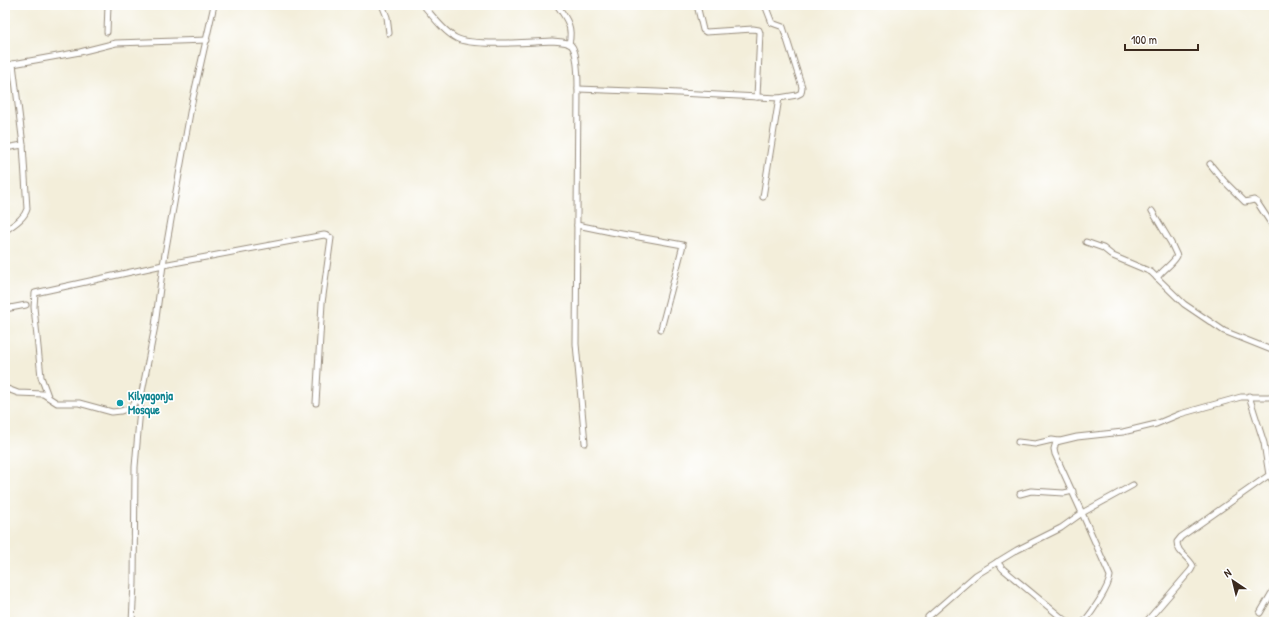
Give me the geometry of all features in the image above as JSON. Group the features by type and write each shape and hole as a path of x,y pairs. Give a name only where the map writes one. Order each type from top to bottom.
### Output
{"street":[{"path":"107,32 108,5"},
{"path":"132,622 134,583 135,468 141,397 155,326 163,266 191,107 214,5"},
{"path":"383,5 387,16 389,33"},
{"path":"423,5 450,34 461,41 475,43 565,42 569,44 574,51 578,69 576,344 586,443"},
{"path":"557,5 567,19 571,34 569,44"},
{"path":"697,5 703,30 706,32 753,29 759,30 757,97"},
{"path":"578,89 779,98 797,95 801,93 802,86 783,28 772,23 765,5"},
{"path":"5,66 80,52 116,42 207,40"},
{"path":"5,231 26,215 27,209 23,145 13,64"},
{"path":"763,197 779,98"},
{"path":"5,148 23,145"},
{"path":"1210,164 1224,181 1245,202 1254,200 1258,202 1274,228"},
{"path":"1152,211 1177,256 1175,260 1161,271 1157,278"},
{"path":"577,224 611,232 683,245 672,281 661,329"},
{"path":"48,396 41,373 34,307 35,293 316,236 328,236 331,238 322,303 316,403"},
{"path":"1086,242 1103,248 1113,256 1151,272 1188,307 1224,331 1274,351"},
{"path":"5,309 26,305"},
{"path":"5,388 18,393 38,393 48,396 57,403 79,403 112,412 129,408 141,397"},
{"path":"1018,442 1035,444 1052,440 1059,441 1123,432 1156,424 1194,410 1228,400 1249,396 1270,397 1274,395"},
{"path":"1249,396 1264,443 1269,475 1274,483"},
{"path":"1059,441 1054,445 1055,454 1073,491 1110,576 1108,583 1093,610 1084,622"},
{"path":"1146,622 1193,566 1177,546 1177,542 1181,537 1269,475"},
{"path":"928,617 976,575 1017,550 1061,528 1082,513 1134,485"},
{"path":"1020,494 1030,491 1064,493 1073,491"},
{"path":"997,562 1061,620 1069,622"},
{"path":"1260,613 1274,589"}],"place":[{"name":"Kilyagonja Mosque","path":"120,403"}]}
